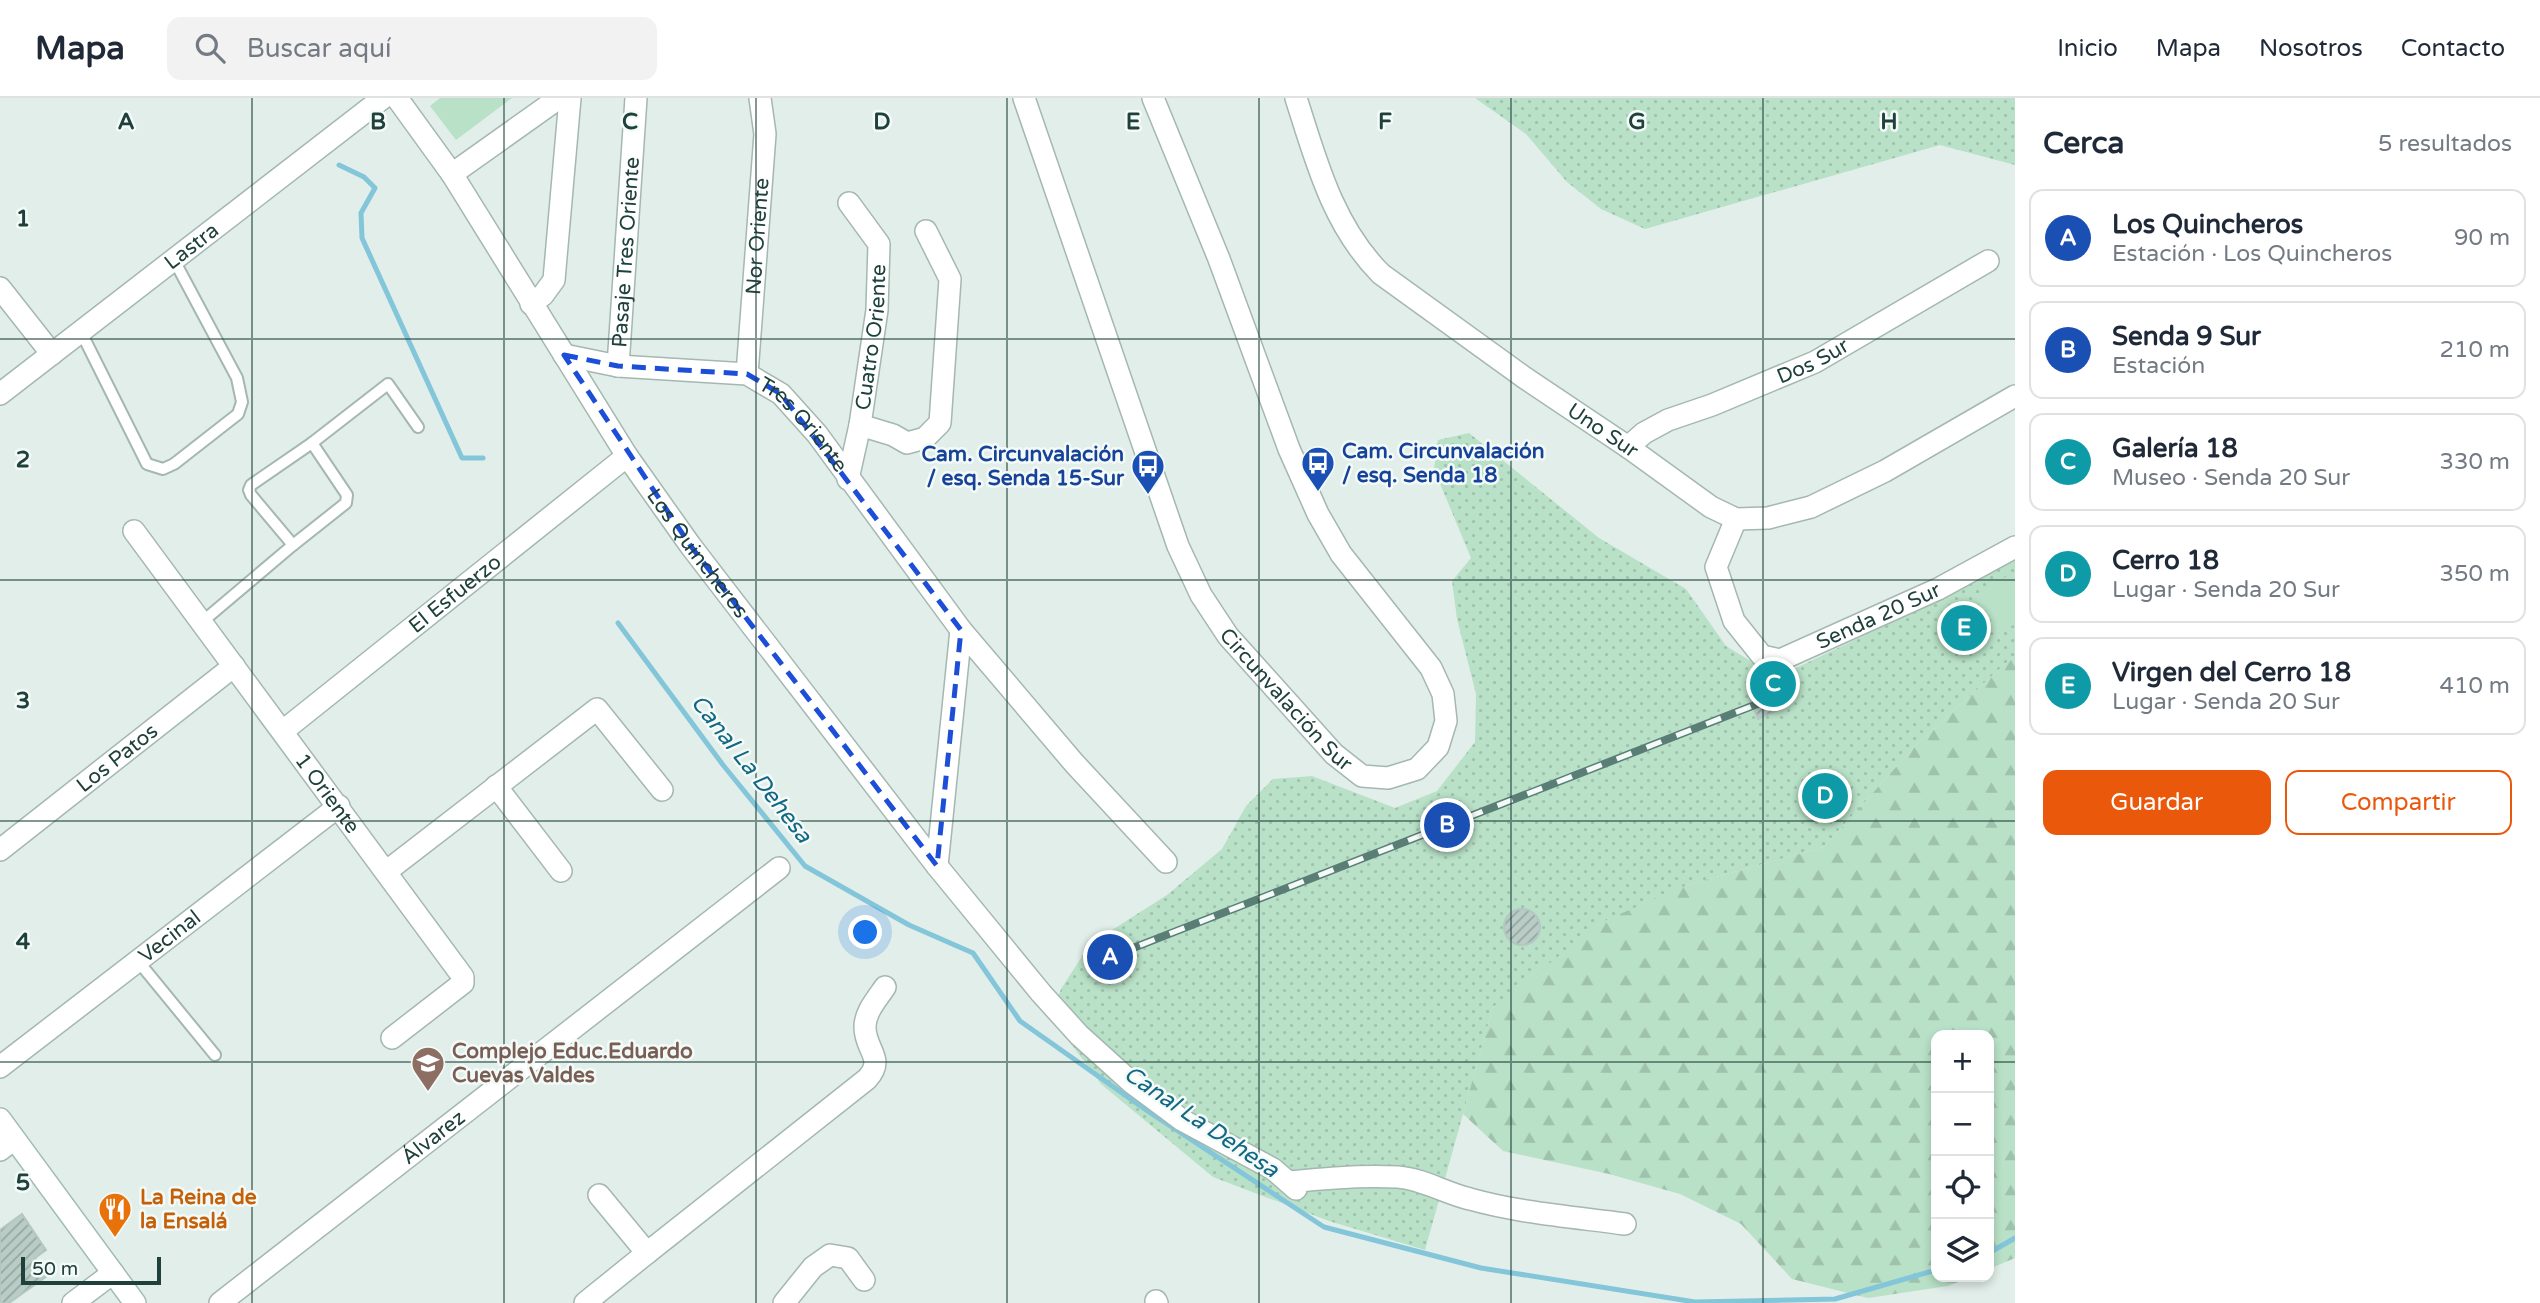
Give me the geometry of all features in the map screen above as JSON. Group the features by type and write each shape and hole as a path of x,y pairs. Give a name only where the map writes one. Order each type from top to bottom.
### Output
{"street":[{"name":"Lastra","path":"0,394 383,98"},
{"name":"Los Quincheros","path":"397,98 452,173 628,456 690,545 937,866 1079,1035 1131,1082 1182,1120 1273,1170 1293,1186 1328,1178 1397,1177 1416,1180 1469,1199 1625,1224"},
{"path":"452,173 559,98"},
{"path":"531,304 543,295 554,280 570,98"},
{"name":"Pasaje Tres Oriente","path":"618,366 636,98"},
{"name":"Nor Oriente","path":"747,374 765,134 760,98"},
{"name":"Circunvalación Sur","path":"1024,98 1178,546 1206,604 1228,636 1334,754 1362,776 1388,778 1417,768 1438,747 1446,721 1443,694 1431,668 1341,554 1318,514 1289,449 1219,259 1153,98"},
{"name":"Uno Sur","path":"1296,98 1318,168 1338,216 1370,263 1394,285 1525,378 1711,507 1736,519"},
{"name":"Cuatro Oriente","path":"848,479 860,425 877,310 879,243 849,203"},
{"path":"860,425 893,435 907,443 925,438 940,423 950,279 926,231"},
{"name":"Dos Sur","path":"1628,447 1644,433 1668,420 1712,405 1815,362 1988,261"},
{"path":"0,288 52,354"},
{"name":"Tres Oriente","path":"565,355 618,366 747,374 781,394 817,435 961,630 1074,763 1166,862"},
{"path":"1736,519 1768,518 1811,507 1885,471 2015,396"},
{"name":"El Esfuerzo","path":"283,732 628,456"},
{"name":"Senda 20 Sur","path":"1736,519 1716,567 1734,621 1762,656 1780,660 1938,589 2015,547"},
{"name":"1 Oriente","path":"134,531 463,977 463,983 392,1038"},
{"path":"937,866 961,630"},
{"name":"Los Patos","path":"0,850 234,666"},
{"path":"387,871 597,709 662,790"},
{"path":"496,786 561,871"},
{"name":"Vecinal","path":"2,1061 138,961 339,806"},
{"name":"Álvarez","path":"220,1303 779,869"},
{"path":"585,1303 867,1079 875,1070 876,1059 870,1049 865,1028 868,1013 885,987"},
{"path":"0,1119 7,1144 135,1303"},
{"path":"599,1195 647,1253"},
{"path":"784,1303 813,1267 830,1255 848,1258 864,1280"},
{"path":"74,1303 113,1273"}],"lane":[{"path":"81,332 147,464 163,469 174,464 238,414 242,402 237,378 174,260"},
{"path":"293,545 249,490 251,485 312,443 388,384 418,427"},
{"path":"202,622 346,503 347,495 312,443"},
{"path":"138,961 215,1055"}],"highlighted area":[{"path":"564,355 618,366 747,374 781,394 961,630 937,866 690,545"}],"green space":[{"path":"440,98 512,98 456,140 430,106"},
{"path":"1475,98 2015,98 2015,165 1940,145 1645,229 1601,209 1567,182 1526,134"},
{"path":"1469,433 1599,538 1686,589 1726,646 1777,677 1901,618 2015,554 2015,655 1915,746 1824,847 1687,885 1493,1007 1425,1250 1329,1221 1213,1177 1101,1084 1051,1017 1061,989 1090,944 1167,895 1222,849 1246,806 1273,779 1312,776 1395,808 1437,791 1475,742 1476,694 1457,619 1452,581 1471,558 1434,469 1438,440"},
{"path":"2015,571 2015,624 1999,633 1976,595"},
{"path":"2015,655 2015,1258 1994,1267 1994,1030 1931,1030 1931,1282 1958,1282 1948,1286 1868,1298 1792,1279 1741,1224 1680,1194 1609,1174 1503,1151 1463,1114 1493,1007 1604,921 1687,885 1824,847 1915,746"}],"building":[{"path":"1773,684 1783,708 1758,719 1748,694"},
{"path":"1522,909 1535,914 1540,927 1535,940 1522,945 1509,940 1504,927 1509,914"},
{"path":"1116,946 1127,972 1098,984 1087,959"},
{"path":"22,1214 46,1250 35,1258 47,1276 9,1303 0,1303 0,1230"}],"waterway":[{"name":"Canal La Dehesa","path":"339,165 364,177 375,188 361,213 362,238 462,458 483,458"},
{"name":"Canal La Dehesa","path":"618,623 723,765 805,866 909,925 973,953 1020,1021 1149,1112 1324,1227 1481,1268 1695,1302 1835,1299 1931,1271"},
{"name":"Canal La Dehesa","path":"1994,1250 2015,1238"}],"railway":[{"path":"1110,957 1765,701"}],"place":[{"name":"Cam. Circunvalación / esq. Senda 18","path":"1318,493"},
{"name":"Cam. Circunvalación / esq. Senda 15-Sur","path":"1148,496"},
{"name":"Virgen del Cerro 18","path":"1964,628"},
{"name":"Galería 18","path":"1773,684"},
{"name":"Cerro 18","path":"1825,796"},
{"name":"Senda 9 Sur","path":"1447,825"},
{"name":"Los Quincheros","path":"1110,957"},
{"name":"Complejo Educ.Eduardo Cuevas Valdes","path":"428,1093"},
{"name":"La Reina de la Ensalá","path":"115,1239"}]}
